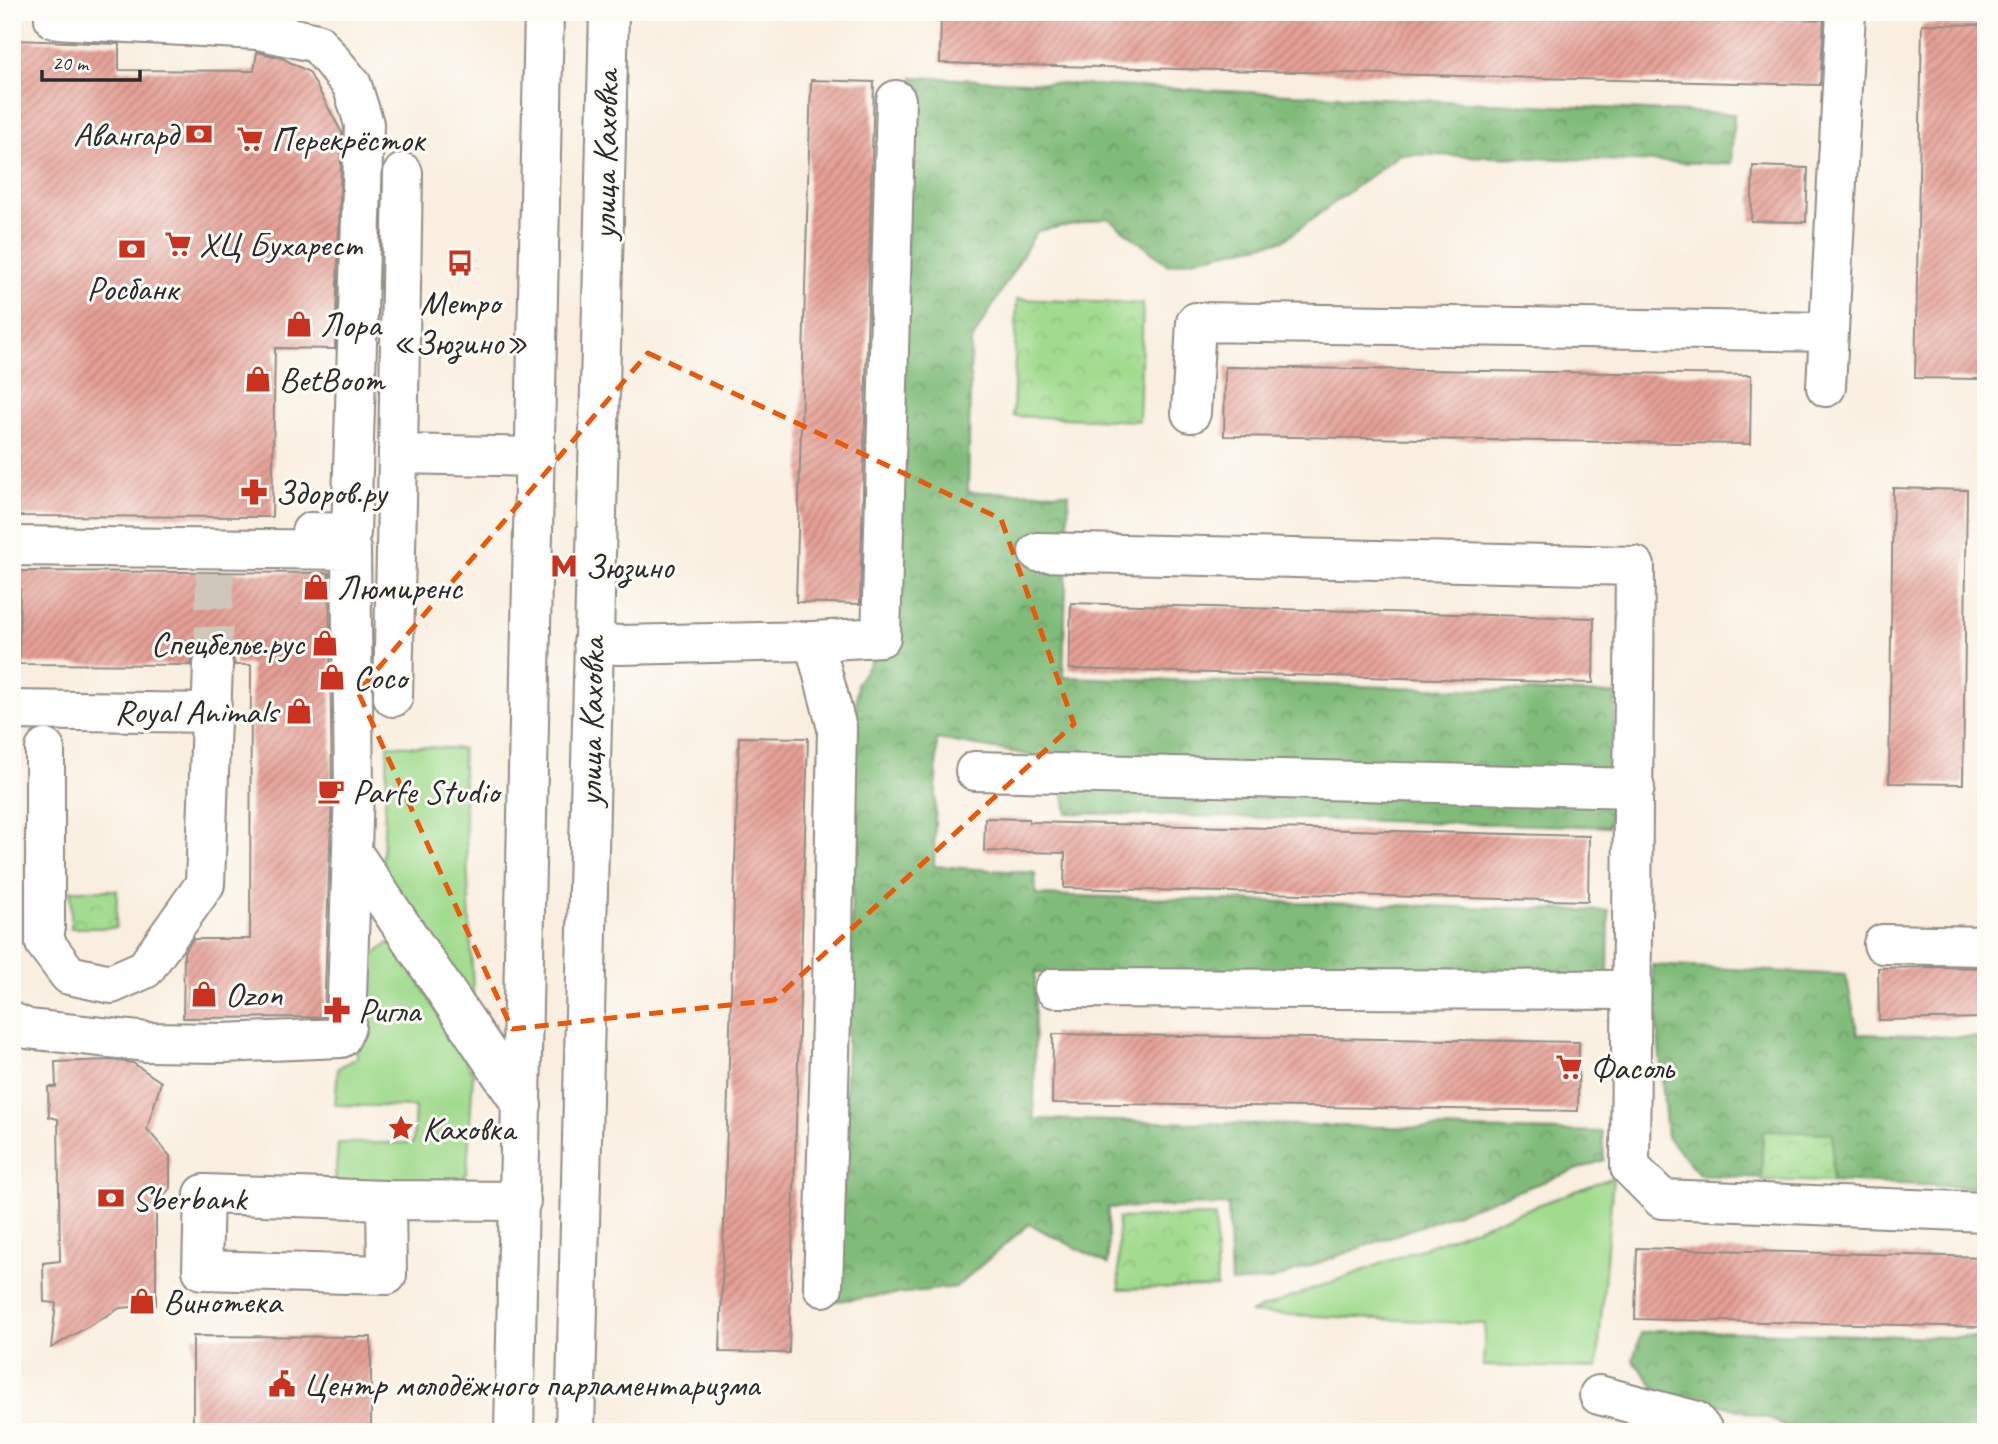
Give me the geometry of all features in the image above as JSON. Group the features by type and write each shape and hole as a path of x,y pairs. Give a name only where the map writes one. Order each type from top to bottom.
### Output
{"main road":[{"name":"улица Каховка","path":"514,1432 544,12"},
{"name":"улица Каховка","path":"575,1432 609,12"},
{"path":"1826,387 1846,12"},
{"path":"12,524 351,533 364,124 352,85 317,43 258,30 54,24"},
{"path":"593,643 619,645 814,641 881,637 896,100"},
{"path":"393,697 403,173"},
{"path":"1191,413 1196,321 1828,332"},
{"path":"398,454 536,457"},
{"path":"12,546 215,560 351,550 354,790 346,1026 341,1038 222,1043 147,1042 27,1030 12,1021"},
{"path":"1038,552 1635,566 1630,1167 1662,1199 1986,1212"},
{"path":"814,641 837,728 823,1287"},
{"path":"45,750 46,943 69,975 111,984 145,969 205,884 213,665"},
{"path":"12,710 211,713"},
{"path":"975,771 1635,788"},
{"path":"352,852 522,1105"},
{"path":"1883,943 1986,946"},
{"path":"1054,988 1631,990"},
{"path":"386,1200 387,1275 202,1270 204,1194 520,1202"},
{"path":"1599,1395 1694,1420 1704,1432"}],"highlighted area":[{"path":"648,353 1001,519 1074,724 774,1000 512,1029 358,692"}],"green space":[{"path":"913,77 1734,114 1731,164 1400,154 1284,240 1168,265 1108,218 1037,231 971,342 968,492 1069,493 1063,677 1616,694 1609,827 1067,813 1058,760 937,739 934,866 1035,873 1036,895 1609,911 1608,978 1035,973 1034,1119 1602,1132 1604,1160 1271,1280 1231,1283 1228,1205 1108,1208 1108,1264 1029,1224 956,1287 837,1301 850,973 857,683 891,631"},
{"path":"1017,299 1143,304 1139,421 1013,416"},
{"path":"388,745 462,749 474,1011 382,872"},
{"path":"71,890 117,890 116,928 71,928"},
{"path":"389,943 398,946 473,1073 467,1172 460,1183 335,1181 338,1143 413,1143 415,1107 335,1105 338,1068 357,1058 357,967"},
{"path":"1652,965 1846,975 1858,1034 1986,1038 1986,1188 1700,1175 1667,1137"},
{"path":"1763,1131 1833,1133 1832,1182 1761,1180"},
{"path":"1613,1177 1597,1368 1483,1366 1485,1324 1249,1313"},
{"path":"1215,1216 1217,1287 1119,1289 1118,1218"},
{"path":"1658,1330 1986,1338 1986,1432 1791,1432 1777,1421 1725,1406 1659,1392 1633,1360 1641,1333"}],"building":[{"path":"941,12 1528,12 1824,20 1820,85 940,63"},
{"path":"1922,24 1986,25 1982,379 1915,378"},
{"name":"ХЦ Бухарест","path":"16,40 119,44 119,70 254,71 257,52 282,58 309,72 342,133 335,349 275,348 272,517 12,516"},
{"path":"811,80 874,82 860,604 796,602"},
{"path":"1753,166 1808,168 1806,222 1751,221"},
{"path":"1225,367 1751,375 1750,444 1224,436"},
{"path":"1893,488 1967,490 1963,784 1889,783"},
{"path":"20,571 329,573 332,790 324,1017 183,1018 184,952 193,939 250,939 251,665 235,665 233,655 225,647 213,643 202,646 195,653 191,665 19,664"},
{"path":"1071,603 1594,618 1593,683 1069,669"},
{"path":"739,737 808,738 789,1353 720,1352"},
{"path":"985,818 1029,819 1029,822 1589,836 1588,901 1064,888 1065,853 984,851"},
{"path":"1878,968 1986,968 1986,1018 1879,1020"},
{"path":"1053,1034 1579,1042 1578,1111 1052,1103"},
{"name":"Sberbank","path":"111,1060 133,1063 161,1082 147,1129 170,1156 170,1188 156,1207 156,1305 120,1308 51,1348 56,1303 44,1302 43,1263 60,1261 58,1119 49,1117 48,1087 56,1087 55,1062"},
{"path":"1637,1248 1986,1257 1986,1327 1635,1319"},
{"name":"Центр молодёжного парламентаризма","path":"193,1336 371,1337 371,1432 193,1432"}],"tunnel":[{"path":"213,665 215,573"}],"place":[{"name":"Авангард","path":"199,134"},
{"name":"Перекрёсток","path":"250,139"},
{"name":"ХЦ Бухарест","path":"178,244"},
{"name":"Росбанк","path":"132,249"},
{"name":"Метро «Зюзино»","path":"460,263"},
{"name":"Лора","path":"299,324"},
{"name":"BetBoom","path":"258,379"},
{"name":"Здоров.ру","path":"254,492"},
{"name":"Зюзино","path":"564,566"},
{"name":"Люмиренс","path":"316,587"},
{"name":"Спецбелье.рус","path":"325,643"},
{"name":"Coco","path":"332,677"},
{"name":"Royal Animals","path":"299,711"},
{"name":"Parfe Studio","path":"331,791"},
{"name":"Ozon","path":"204,994"},
{"name":"Ригла","path":"337,1010"},
{"name":"Фасоль","path":"1569,1067"},
{"name":"Каховка","path":"401,1128"},
{"name":"Sberbank","path":"111,1198"},
{"name":"Винотека","path":"142,1301"},
{"name":"Центр молодёжного парламентаризма","path":"282,1384"}]}
